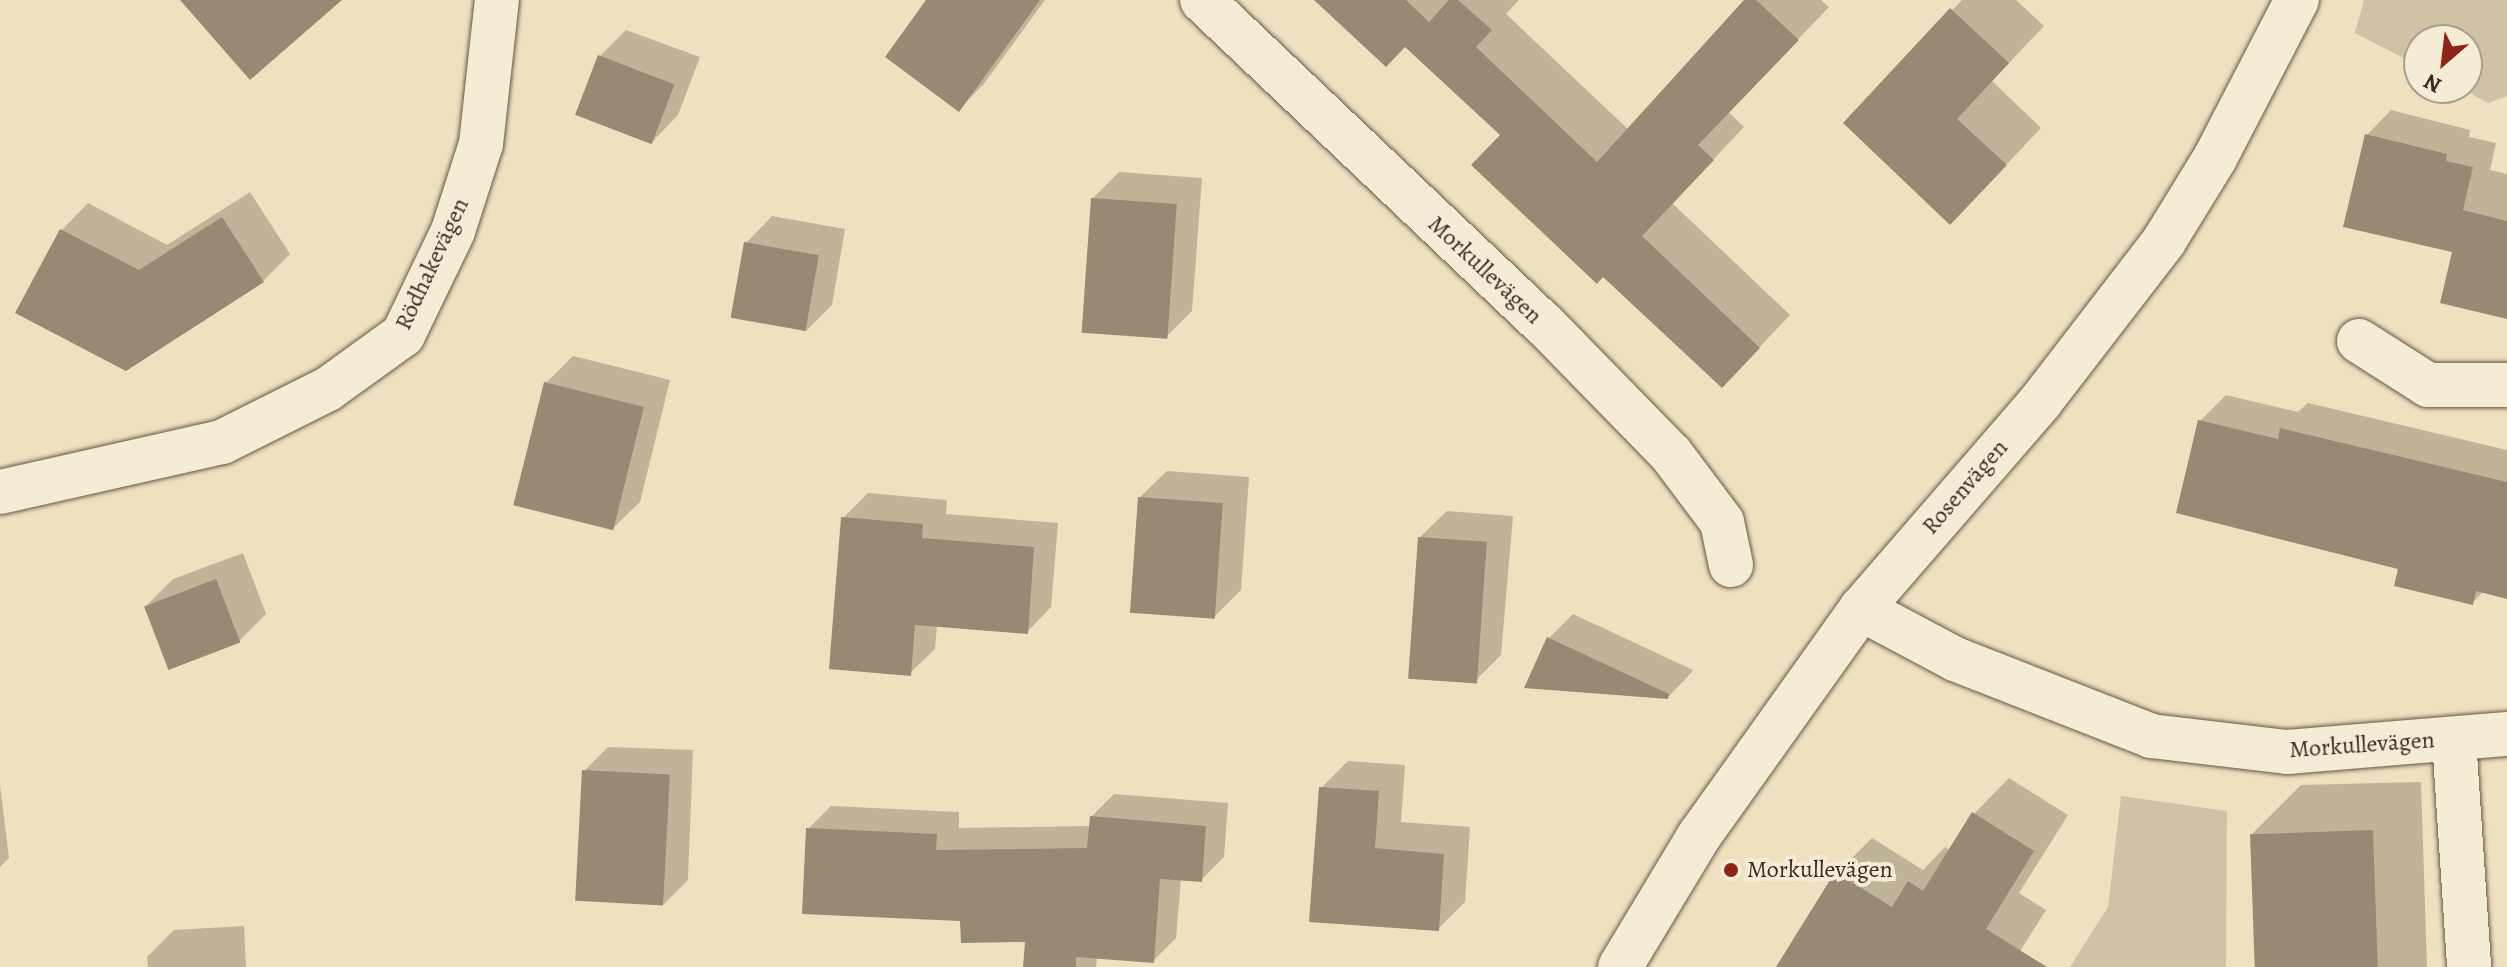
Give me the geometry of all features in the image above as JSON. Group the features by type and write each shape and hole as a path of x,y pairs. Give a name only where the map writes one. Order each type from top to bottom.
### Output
{"street":[{"name":"Rödhakevägen","path":"0,492 222,442 328,389 403,335 453,231 481,144 497,0"},
{"name":"Morkullevägen","path":"1202,0 1544,324 1671,454 1722,522 1731,565"},
{"name":"Rosenvägen","path":"1620,967 1699,836 1861,609 2041,401 2164,241 2215,158 2297,0"},
{"path":"2359,341 2428,385 2507,385"},
{"name":"Morkullevägen","path":"1861,609 1955,659 2151,736 2287,752 2507,734"},
{"path":"2454,739 2469,967"}],"shaded area":[{"path":"2364,0 2507,0 2507,96 2488,103 2483,100 2483,24 2403,24 2403,58 2355,33"},
{"path":"2121,796 2227,811 2226,967 2070,967 2108,907"}],"building":[{"path":"180,0 342,0 250,80"},
{"path":"926,0 1040,0 959,112 885,57"},
{"path":"1314,0 1406,0 1429,22 1449,0 1458,0 1492,30 1476,47 1597,162 1744,0 1756,0 1799,40 1698,145 1714,160 1642,236 1760,348 1722,388 1603,277 1597,284 1471,165 1500,135 1405,47 1386,67"},
{"path":"1950,8 2009,63 1957,119 2007,165 1950,225 1843,123"},
{"path":"598,55 675,84 652,144 575,115"},
{"path":"2365,134 2447,154 2446,161 2473,167 2463,210 2507,221 2507,319 2440,303 2452,252 2343,227"},
{"path":"1091,198 1177,204 1167,339 1082,333"},
{"path":"222,217 264,282 126,371 15,313 60,229 139,270"},
{"path":"744,242 819,255 805,331 731,318"},
{"path":"544,382 644,407 613,530 513,505"},
{"path":"2198,420 2278,439 2280,428 2507,482 2507,599 2476,591 2473,605 2394,586 2398,569 2176,513"},
{"path":"1138,497 1223,503 1215,619 1130,613"},
{"path":"841,517 923,524 922,538 1034,547 1028,634 915,625 911,676 829,669"},
{"path":"1418,537 1487,542 1477,683 1408,679"},
{"path":"216,579 240,642 168,670 144,607"},
{"path":"1547,637 1669,694 1668,699 1524,688"},
{"path":"582,770 670,775 663,905 575,901"},
{"path":"1319,787 1379,791 1375,848 1444,854 1439,931 1309,922"},
{"path":"1972,812 2034,851 1986,929 2047,967 1776,967 1835,872 1892,907 1908,881 1923,891"},
{"path":"1090,816 1206,826 1202,882 1160,879 1154,963 1076,957 1076,967 1023,967 1025,942 961,943 960,921 802,914 806,828 937,834 936,850 1087,848"},
{"path":"2373,830 2378,967 2255,967 2250,834"}],"place":[{"name":"Morkullevägen","path":"1731,870"}]}
